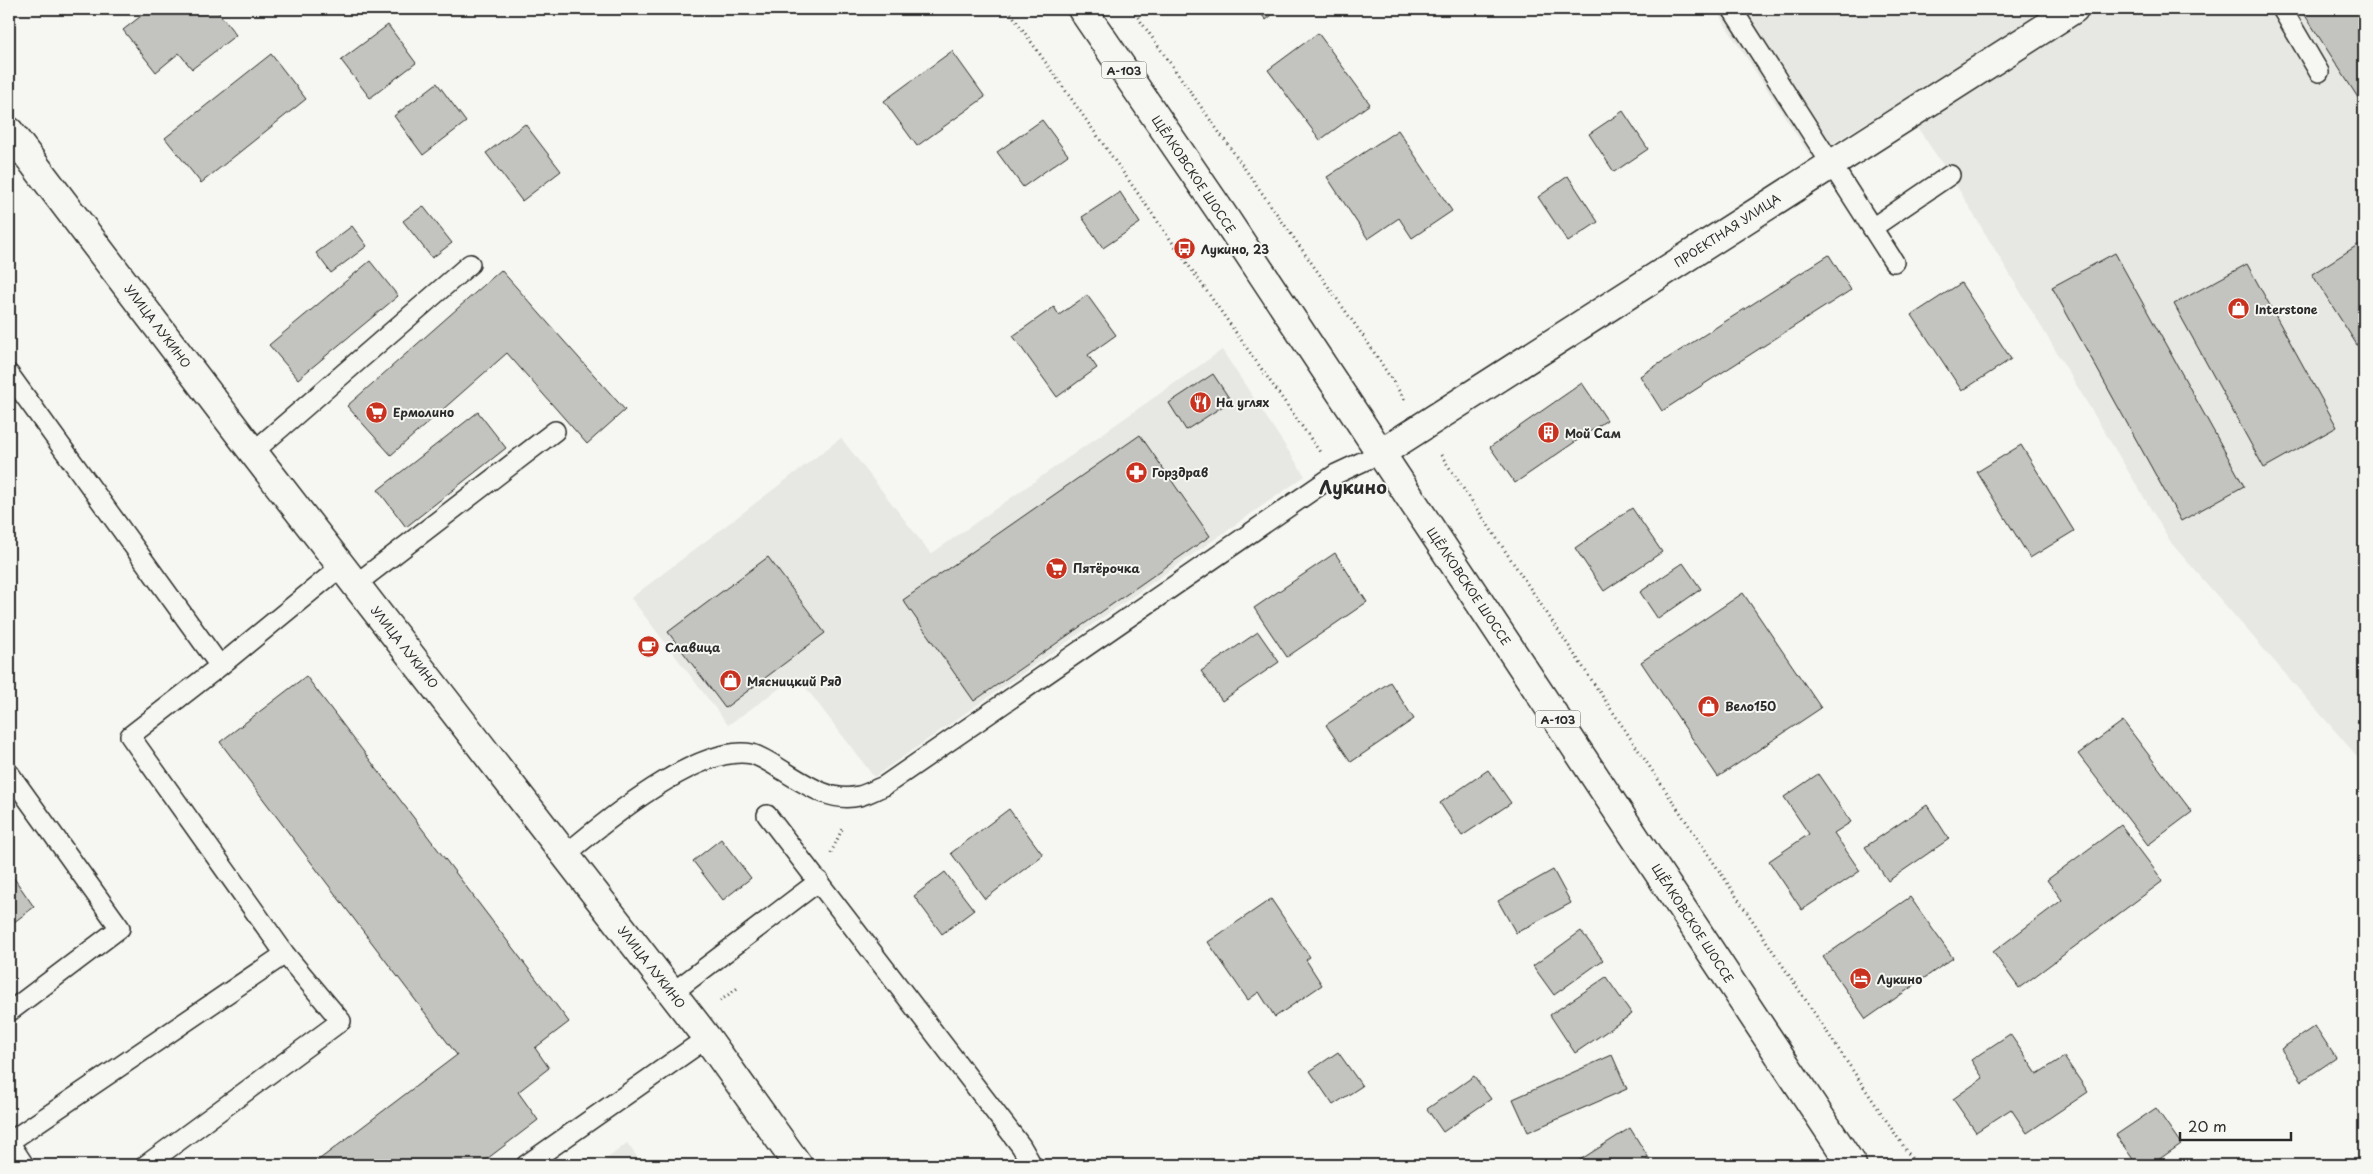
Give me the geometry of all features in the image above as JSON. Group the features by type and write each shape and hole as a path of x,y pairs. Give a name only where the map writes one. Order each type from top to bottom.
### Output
{"street":[{"name":"ЩЁЛКОВСКОЕ ШОССЕ","path":"1082,9 1226,218 1852,1165"},
{"name":"ПРОЕКТНАЯ УЛИЦА","path":"1380,452 2074,9"},
{"name":"УЛИЦА ЛУКИНО","path":"9,131 254,452 707,1038 798,1165"}],"lane":[{"path":"1732,9 1894,262"},
{"path":"2282,9 2320,72"},
{"path":"1872,228 1950,175"},
{"path":"254,452 470,264"},
{"path":"9,374 220,666"},
{"path":"146,1165 341,1021 285,954 130,736 220,666 555,431"},
{"path":"565,854 629,804 674,776 707,761 732,754 752,754 830,796 858,796 884,786 1336,474 1380,452"},
{"path":"9,773 120,928 9,1012"},
{"path":"767,815 1015,1138 1032,1165"},
{"path":"672,993 819,881"},
{"path":"24,1165 9,1142 285,954"},
{"path":"534,1163 707,1038"}],"path":[{"path":"1008,9 1216,307 1336,474"},
{"path":"1132,9 1368,343 1421,426 1916,1165"},
{"path":"841,828 850,822"}],"shaded area":[{"path":"1715,9 2364,9 2364,764 2172,544 1950,175 1900,102 1811,157"},
{"path":"1222,350 1305,476 874,777 797,676 728,725 631,598 841,438 931,554"},
{"path":"627,1143 643,1165 599,1165"}],"building":[{"path":"150,9 216,9 236,35 192,69 179,53 156,72 123,30"},
{"path":"1257,9 1279,9 1266,20"},
{"path":"2301,9 2364,9 2364,107"},
{"path":"388,25 416,63 370,98 341,60"},
{"path":"1318,33 1370,104 1320,140 1268,70"},
{"path":"952,51 985,97 917,146 884,101"},
{"path":"271,54 306,99 201,183 165,138"},
{"path":"437,83 466,122 423,155 394,116"},
{"path":"1623,111 1648,149 1614,172 1589,134"},
{"path":"1042,120 1068,155 1023,187 997,152"},
{"path":"525,124 561,171 522,201 486,153"},
{"path":"1398,130 1452,211 1412,238 1399,218 1368,239 1327,177"},
{"path":"1568,176 1598,222 1568,242 1538,197"},
{"path":"1120,192 1140,223 1103,248 1082,217"},
{"path":"423,206 452,243 432,258 403,221"},
{"path":"352,226 367,246 331,273 316,253"},
{"path":"2364,241 2364,356 2312,274"},
{"path":"2115,253 2244,486 2181,521 2052,287"},
{"path":"1829,255 1851,290 1662,411 1640,376"},
{"path":"370,261 398,296 298,379 269,345"},
{"path":"2247,264 2337,427 2264,468 2174,304"},
{"path":"501,270 625,410 587,444 507,353 391,455 347,406"},
{"path":"1961,283 2011,359 1962,391 1912,315"},
{"path":"1087,295 1116,335 1088,355 1097,368 1057,397 1013,336 1054,307 1059,315"},
{"name":"На углях","path":"1213,374 1231,401 1186,430 1169,403"},
{"name":"Мой Сам","path":"1582,383 1607,420 1515,483 1490,447"},
{"path":"478,412 506,448 406,527 378,490"},
{"name":"Пятёрочка","path":"1140,435 1210,536 974,701 903,600"},
{"path":"2021,445 2074,531 2030,558 1977,472"},
{"path":"1632,508 1662,552 1604,591 1575,548"},
{"path":"1335,553 1367,602 1287,657 1254,608"},
{"path":"768,557 825,633 725,708 668,632"},
{"path":"1683,563 1701,589 1658,619 1640,592"},
{"path":"1743,593 1821,708 1718,777 1641,662"},
{"path":"1258,632 1279,662 1222,701 1201,671"},
{"path":"306,676 569,1022 535,1048 549,1068 518,1092 538,1120 479,1165 312,1165 457,1055 220,742"},
{"path":"1390,682 1414,719 1351,762 1326,725"},
{"path":"2123,721 2192,812 2148,845 2078,754"},
{"path":"1488,770 1511,803 1462,836 1440,803"},
{"path":"1818,774 1851,822 1834,833 1860,871 1802,910 1769,861 1809,834 1784,797"},
{"path":"1927,805 1949,839 1888,881 1865,847"},
{"path":"1009,809 1043,855 985,899 951,853"},
{"path":"2121,825 2163,881 2019,988 1993,952 2062,900 2047,880"},
{"path":"721,839 751,878 723,900 693,861"},
{"path":"1553,870 1571,903 1516,933 1498,901"},
{"path":"9,871 34,907 9,926"},
{"path":"945,872 974,910 942,934 914,896"},
{"path":"1910,897 1953,958 1866,1019 1823,957"},
{"path":"1271,899 1310,957 1306,960 1322,985 1275,1017 1259,992 1248,1000 1208,942"},
{"path":"1581,931 1603,960 1554,995 1533,966"},
{"path":"1606,977 1632,1014 1575,1053 1550,1015"},
{"path":"2315,1026 2336,1058 2302,1081 2281,1049"},
{"path":"2010,1034 2037,1074 2064,1057 2088,1092 2027,1133 2011,1109 1976,1132 1953,1099 1983,1078 1971,1060"},
{"path":"1338,1052 1362,1086 1333,1105 1310,1071"},
{"path":"1612,1055 1627,1089 1528,1132 1513,1099"},
{"path":"1474,1076 1491,1099 1443,1132 1427,1109"},
{"path":"2156,1108 2181,1144 2151,1165 2137,1165 2116,1135"},
{"path":"1630,1128 1650,1160 1641,1165 1572,1165"}],"place":[{"name":"Лукино, 23","path":"1185,249"},
{"name":"Interstone","path":"2239,309"},
{"name":"На углях","path":"1200,402"},
{"name":"Ермолино","path":"377,412"},
{"name":"Мой Сам","path":"1549,433"},
{"name":"Горздрав","path":"1136,472"},
{"name":"Пятёрочка","path":"1057,568"},
{"name":"Славица","path":"649,647"},
{"name":"Мясницкий Ряд","path":"731,681"},
{"name":"Вело150","path":"1709,706"},
{"name":"Лукино","path":"1861,979"}],"district":[{"name":"Лукино","path":"1353,486"}]}
